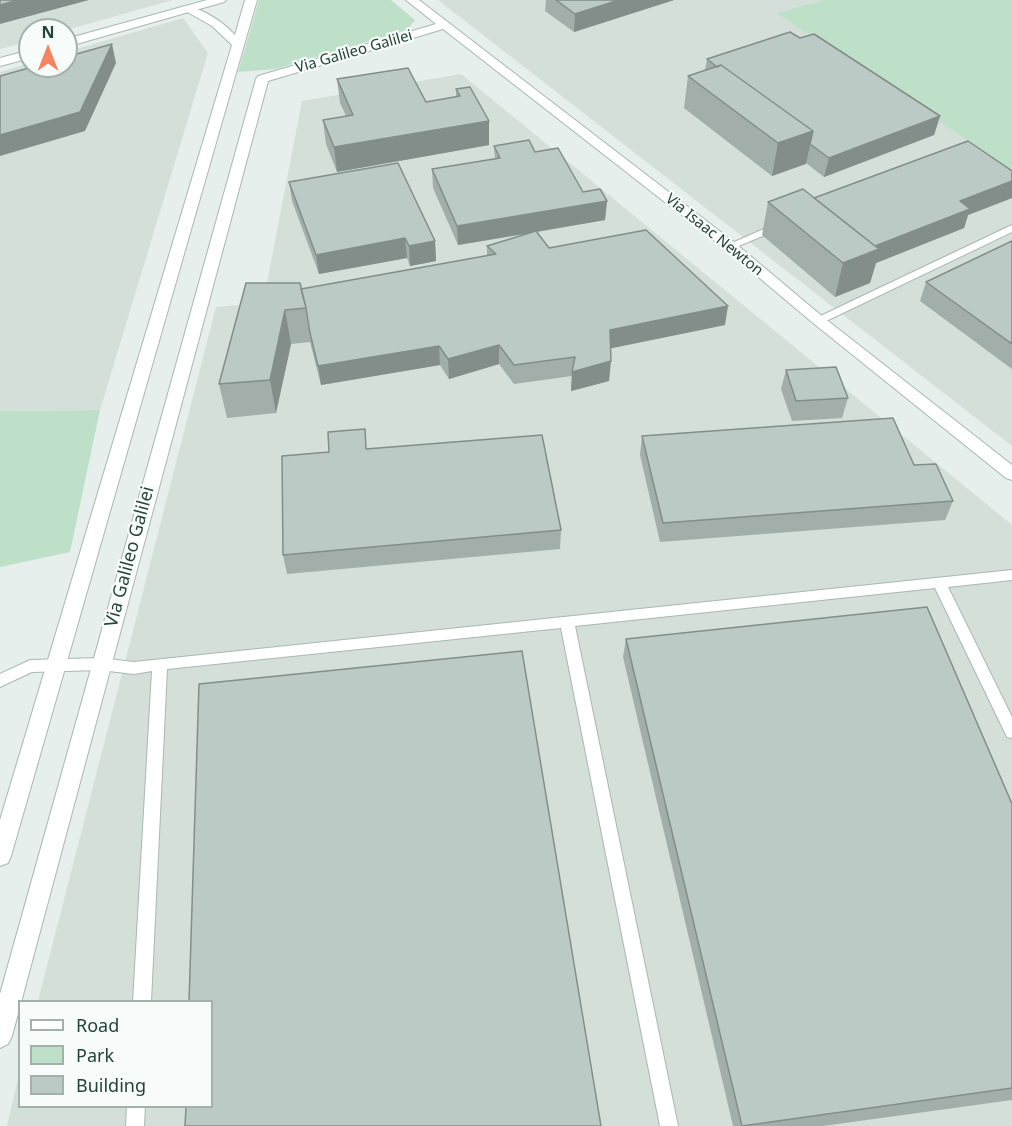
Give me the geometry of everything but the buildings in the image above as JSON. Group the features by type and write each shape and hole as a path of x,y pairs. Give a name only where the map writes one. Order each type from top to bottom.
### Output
{"street":[{"path":"78,39 220,0"},
{"name":"Via Galileo Galilei","path":"0,1036 100,664 246,78 238,45 251,0"},
{"name":"Via Isaac Newton","path":"412,0 730,246 818,321 1012,474"},
{"path":"196,5 226,29 238,45"},
{"name":"Via Galileo Galilei","path":"246,78 445,25"},
{"path":"0,62 18,57"},
{"name":"Via Galileo Galilei","path":"0,856 56,663 246,78"}],"lane":[{"path":"730,246 789,221"},
{"path":"818,321 1012,228"},
{"path":"0,681 30,666 56,663 100,664 134,668 1012,574"},
{"path":"939,582 1012,732"},
{"path":"567,621 669,1126"},
{"path":"142,1000 160,664"},
{"path":"135,1126 136,1108"}],"shaded area":[{"path":"0,0 173,0 78,27 78,18 18,18 18,44 0,49"},
{"path":"438,0 823,0 777,13 1012,170 1012,446"},
{"path":"183,18 208,53 100,410 0,411 0,72 18,67 18,78 78,78 78,49"},
{"path":"461,74 1012,525 1012,1126 7,1126 18,1078 18,1108 213,1108 213,1000 38,1000 216,307 263,303 302,101"}],"green space":[{"path":"259,0 391,0 415,20 407,30 276,69 238,72"},
{"path":"823,0 1012,0 1012,170 776,13"},
{"path":"100,410 70,552 0,567 0,411"}]}
